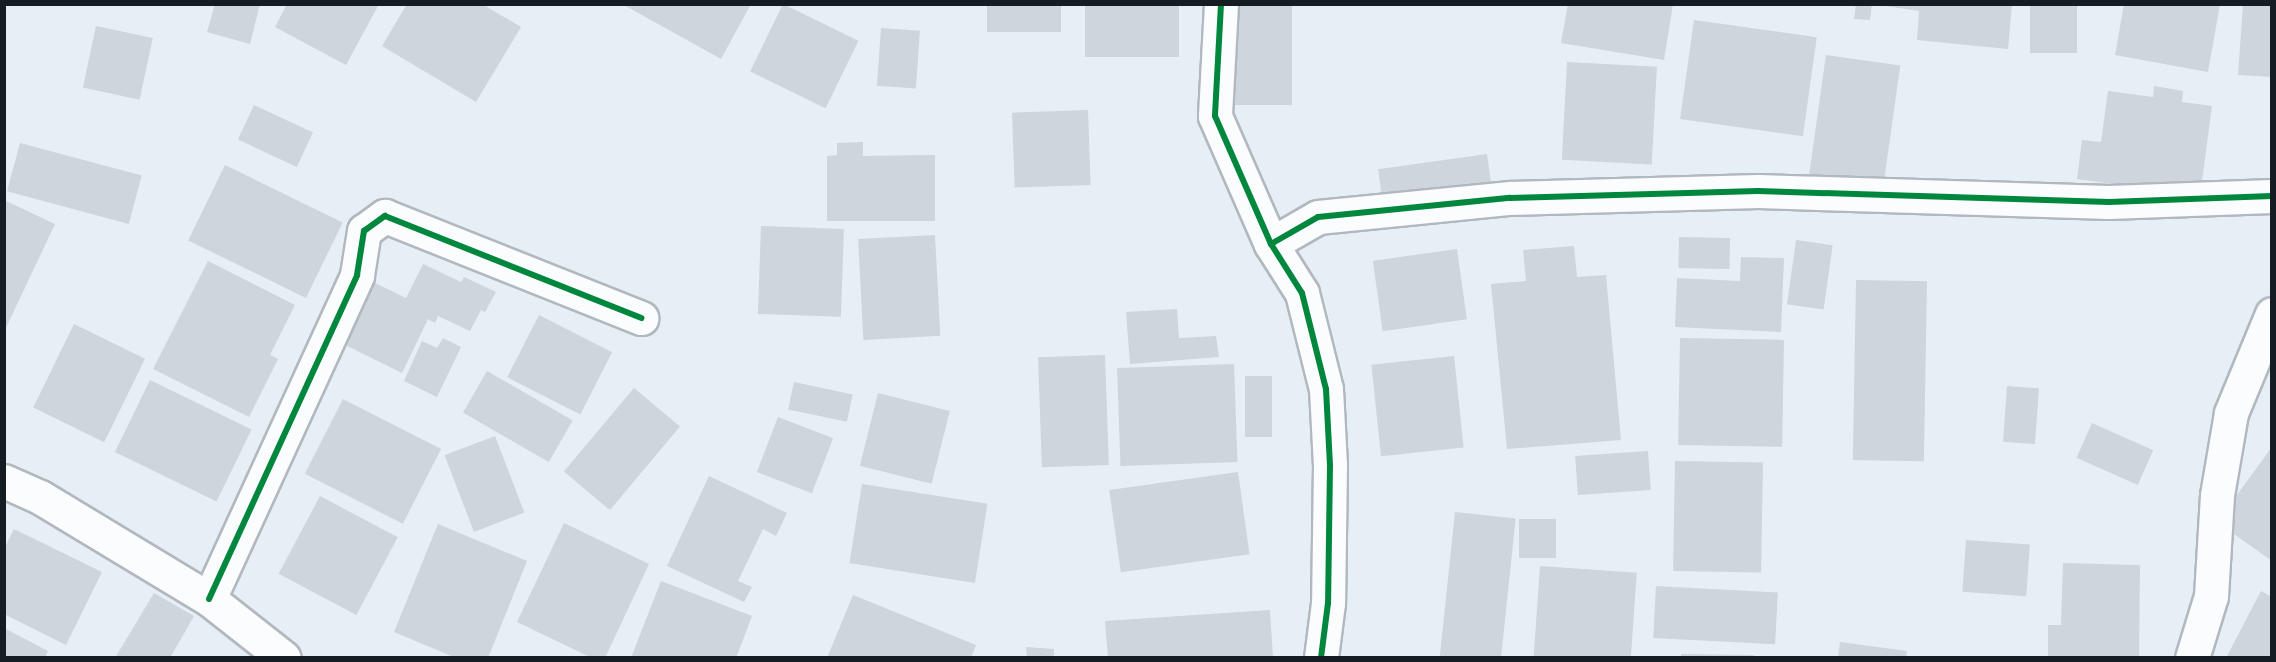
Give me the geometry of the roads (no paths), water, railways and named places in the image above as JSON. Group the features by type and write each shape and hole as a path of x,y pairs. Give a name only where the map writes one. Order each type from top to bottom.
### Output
{"street":[{"path":"1221,4 1215,116 1271,244 1302,293 1326,389 1330,465 1328,603 1321,657"},
{"path":"1271,244 1318,217 1510,198 1758,190 2109,202 2271,196"},
{"path":"210,599 357,275 364,231 385,216 641,318"},
{"path":"2192,657 2211,596 2217,495 2231,413 2271,314"},
{"path":"4,481 40,497 210,599 284,657"}]}
